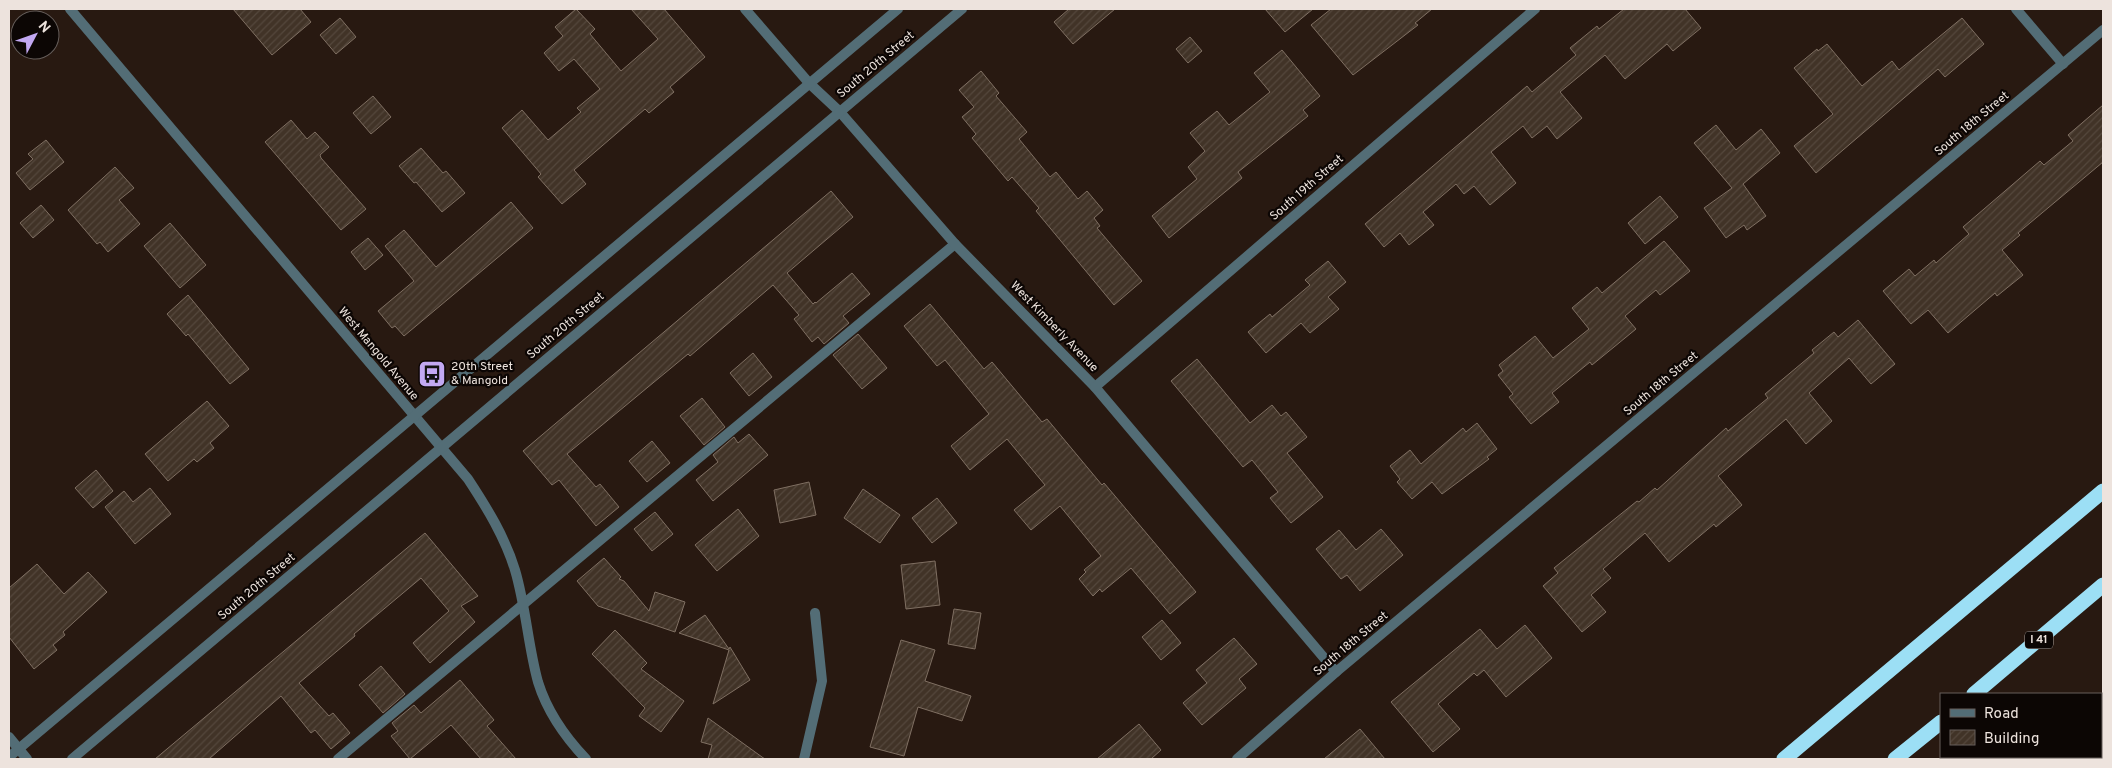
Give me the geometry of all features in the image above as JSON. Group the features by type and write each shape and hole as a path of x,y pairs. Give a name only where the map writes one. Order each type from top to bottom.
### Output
{"highway":[{"path":"1784,759 2103,491"},
{"name":"I 41","path":"1975,693 2103,585"},
{"path":"1895,759 1940,723"}],"street":[{"name":"West Mangold Avenue","path":"70,9 468,479 504,538 523,603 538,683 549,708 563,731 586,759"},
{"name":"West Kimberly Avenue","path":"745,9 809,83 840,112 955,244 1095,387 1336,672"},
{"path":"9,757 898,9"},
{"name":"South 20th Street","path":"72,759 441,446 962,9"},
{"name":"South 19th Street","path":"1095,387 1535,9"},
{"path":"2016,9 2063,64"},
{"name":"South 18th Street","path":"1237,759 1336,672 2103,30"},
{"path":"338,759 955,244"},
{"path":"804,759 822,681 815,613"},
{"path":"9,737 27,759"}],"building":[{"path":"233,9 300,9 311,22 272,55"},
{"path":"576,9 595,29 590,34 621,71 658,39 631,9 664,9 705,57 670,87 674,92 649,113 645,109 574,170 586,184 562,204 538,177 541,174 502,128 522,110 548,140 581,112 577,108 600,89 574,59 559,71 544,53 563,36 555,27"},
{"path":"1069,9 1115,9 1073,44 1054,22"},
{"path":"1265,9 1313,9 1285,32"},
{"path":"1331,9 1432,9 1415,23 1418,25 1353,75 1311,25"},
{"path":"1624,9 1685,9 1701,28 1673,51 1667,44 1625,79 1605,55 1560,92 1582,118 1557,139 1547,126 1532,138 1523,126 1491,152 1516,183 1490,205 1474,186 1464,194 1456,184 1423,212 1434,225 1409,245 1400,233 1384,247 1365,224 1527,86 1532,92 1576,55 1570,48 1597,26 1599,29"},
{"path":"340,18 356,37 336,54 320,35"},
{"path":"1962,18 1984,44 1945,77 1938,69 1816,173 1794,146 1833,114 1794,68 1817,49 1818,51 1827,44 1862,86 1892,61 1899,70"},
{"path":"1190,37 1202,51 1188,63 1176,49"},
{"path":"1282,50 1320,96 1303,110 1308,116 1238,172 1242,178 1169,238 1152,216 1197,179 1188,167 1205,151 1190,133 1217,111 1229,125 1270,92 1254,73"},
{"path":"981,71 999,93 996,96 1027,132 1019,139 1050,177 1056,172 1078,199 1087,191 1103,210 1094,218 1100,226 1097,228 1142,281 1114,305 1036,211 1039,208 1012,177 1008,181 972,138 976,134 962,117 974,107 959,90"},
{"path":"373,96 391,117 371,134 353,113"},
{"path":"2103,105 2103,162 2018,233 2020,235 2002,250 2023,275 1997,296 1995,293 1948,333 1928,310 1911,324 1883,291 1909,269 1915,276 1934,260 1936,263 1969,234 1963,227 2040,161 2044,165 2073,141 2068,135"},
{"path":"291,120 307,139 315,132 329,147 320,155 321,158 366,209 341,230 265,142"},
{"path":"1716,125 1736,150 1761,129 1780,153 1743,184 1766,216 1747,230 1744,225 1726,238 1704,208 1732,188 1694,143"},
{"path":"46,140 64,162 30,190 16,173 33,159 28,154"},
{"path":"421,148 443,173 446,171 465,193 442,212 399,166"},
{"path":"115,167 134,188 119,200 140,224 108,252 100,242 97,244 68,210"},
{"path":"831,191 853,217 787,273 813,304 852,273 870,294 843,316 849,323 824,344 818,337 812,342 794,319 799,315 773,285 690,356 688,354 567,454 596,487 600,484 619,507 596,526 559,480 552,485 523,451"},
{"path":"1660,196 1678,217 1645,244 1628,223"},
{"path":"511,202 533,228 404,336 395,326 392,328 378,311 414,281 385,246 404,230 436,267"},
{"path":"41,205 54,220 33,238 20,223"},
{"path":"170,223 206,265 180,288 144,246"},
{"path":"368,238 383,255 365,270 351,252"},
{"path":"1664,241 1690,271 1660,295 1656,290 1625,316 1636,329 1592,365 1590,362 1552,393 1559,402 1531,424 1509,397 1513,394 1498,375 1503,371 1499,365 1535,336 1553,358 1589,329 1572,308 1597,287 1602,293"},
{"path":"1328,261 1346,282 1328,297 1339,309 1310,333 1301,323 1266,353 1248,332 1270,314 1272,317 1310,285 1305,280"},
{"path":"188,295 249,369 230,384 188,334 186,336 167,314"},
{"path":"930,304 984,369 992,362 1042,422 1047,419 1196,592 1170,614 1131,568 1102,592 1100,589 1093,596 1079,579 1086,572 1084,570 1101,556 1060,506 1031,530 1014,510 1045,485 1007,439 970,470 951,446 989,414 945,360 937,366 904,326"},
{"path":"1858,320 1895,364 1871,384 1849,358 1809,393 1832,421 1806,444 1786,419 1718,476 1742,505 1716,527 1714,524 1669,562 1645,533 1603,569 1611,578 1591,595 1606,612 1582,632 1543,586 1558,573 1554,568 1637,501 1639,502 1655,488 1657,490 1726,428 1728,431 1768,398 1765,394 1814,353 1812,350 1834,332 1838,337"},
{"path":"858,334 887,368 862,389 833,355"},
{"path":"753,353 772,377 749,396 730,373"},
{"path":"1197,359 1250,423 1272,405 1281,416 1286,412 1307,437 1287,453 1323,497 1291,523 1270,498 1278,492 1252,460 1243,467 1171,381"},
{"path":"702,398 725,427 704,445 680,416"},
{"path":"207,401 229,426 210,443 214,448 197,462 194,459 168,481 145,454"},
{"path":"1477,423 1497,449 1487,457 1489,459 1442,494 1432,482 1412,499 1397,482 1400,479 1390,466 1410,450 1421,464 1463,428 1466,432"},
{"path":"749,434 768,455 713,501 696,480 718,462 713,455 734,437 738,443"},
{"path":"652,441 670,463 647,482 629,461"},
{"path":"96,470 113,491 93,508 75,488"},
{"path":"809,482 816,515 780,523 774,490"},
{"path":"150,488 171,514 135,544 105,507 124,491 133,502"},
{"path":"863,489 900,515 880,543 844,518"},
{"path":"937,498 957,523 932,543 912,518"},
{"path":"738,509 759,536 717,571 695,545"},
{"path":"655,512 673,534 652,551 634,529"},
{"path":"1381,529 1403,555 1360,591 1347,575 1341,579 1316,549 1339,530 1356,550"},
{"path":"425,533 478,596 461,606 475,622 430,663 413,643 449,611 421,578 354,634 355,636 299,683 329,716 333,713 350,733 331,749 315,730 311,733 281,696 209,759 155,759"},
{"path":"604,558 621,577 619,579 624,581 649,611 655,592 685,602 675,632 598,606 577,581"},
{"path":"935,561 940,605 906,609 901,565"},
{"path":"37,564 64,594 88,572 107,592 63,632 65,635 53,645 57,650 34,669 9,637 9,588"},
{"path":"954,609 981,613 975,649 948,644"},
{"path":"705,615 729,649 730,647 750,680 713,704 729,650 679,633"},
{"path":"1162,620 1181,643 1161,660 1142,637"},
{"path":"1525,625 1552,658 1506,697 1484,670 1477,676 1474,673 1438,704 1460,729 1433,752 1391,702 1480,629 1497,649"},
{"path":"615,630 647,663 641,669 684,701 661,732 639,716 645,708 592,654"},
{"path":"1234,638 1257,664 1239,679 1246,688 1202,725 1183,703 1207,683 1196,670"},
{"path":"901,640 935,650 925,681 971,696 962,721 918,707 904,756 870,747"},
{"path":"381,666 405,694 383,713 359,685"},
{"path":"460,680 494,720 487,726 516,759 481,759 451,725 410,759 391,736 398,731 392,723 414,705 421,713"},
{"path":"708,718 765,759 708,759 712,745 701,742"},
{"path":"1139,724 1161,750 1151,759 1097,759"},
{"path":"1360,729 1385,759 1324,759"}],"place":[{"name":"20th Street & Mangold","path":"432,374"}]}
